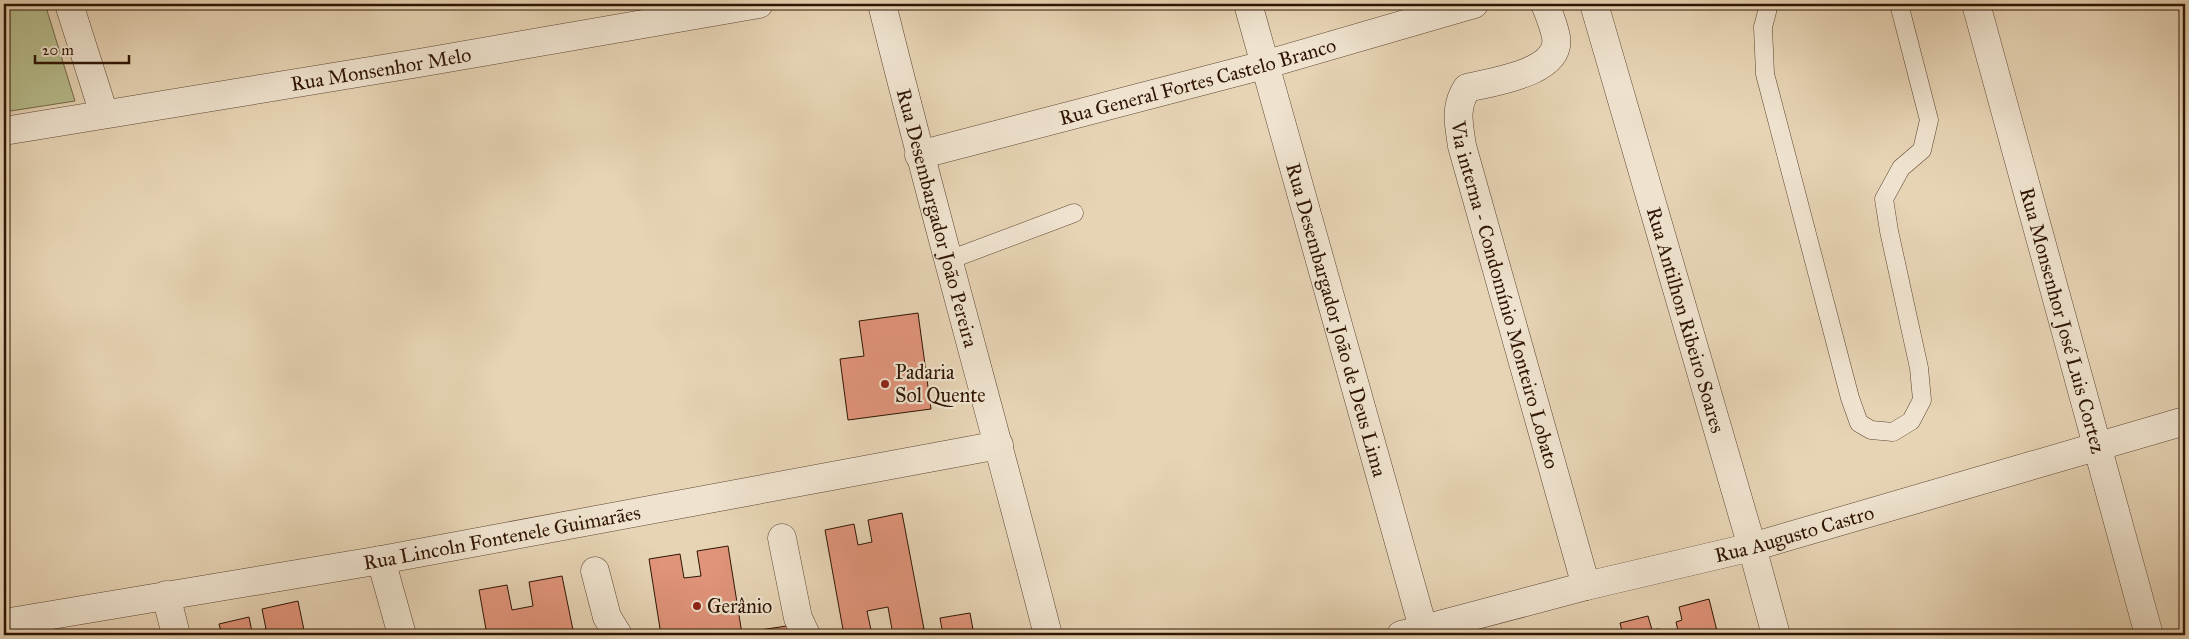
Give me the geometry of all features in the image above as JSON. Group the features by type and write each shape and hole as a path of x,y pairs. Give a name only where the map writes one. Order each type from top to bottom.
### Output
{"street":[{"path":"69,4 104,114"},
{"name":"Rua Monsenhor Melo","path":"4,131 419,63 758,4"},
{"name":"Rua Desembargador João Pereira","path":"882,4 919,156 999,445 1048,635"},
{"name":"Rua Desembargador João de Deus Lima","path":"1248,4 1417,633"},
{"name":"Rua General Fortes Castelo Branco","path":"919,156 1264,65 1474,4"},
{"name":"Via interna - Condomínio Monteiro Lobato","path":"1545,4 1556,38 1555,50 1546,62 1522,75 1467,88 1459,100 1458,118 1464,156 1586,586"},
{"name":"Rua Antilhon Ribeiro Soares","path":"1594,4 1776,635"},
{"name":"Rua Monsenhor José Luis Cortez","path":"1976,4 2149,635"},
{"name":"Rua Augusto Castro","path":"1417,633 1586,586 1752,547 2185,421"},
{"name":"Rua Lincoln Fontenele Guimarães","path":"4,623 381,560 999,445"},
{"path":"782,538 798,618 806,635"},
{"path":"381,560 402,635"},
{"path":"595,571 607,617 618,635"},
{"path":"166,595 176,635"}],"lane":[{"path":"1769,4 1763,27 1765,74 1850,398 1859,424 1871,430 1893,432 1911,420 1922,400 1919,368 1889,232 1884,199 1902,168 1922,150 1929,120 1899,4"},
{"path":"949,260 1074,214"}],"green space":[{"path":"4,4 45,4 75,101 4,112"}],"building":[{"name":"Padaria Sol Quente","path":"918,313 931,409 848,420 840,359 864,356 859,321"},
{"path":"902,513 924,629 893,635 888,607 867,611 871,630 844,635 825,530 854,524 858,545 872,542 868,520"},
{"name":"Gerânio","path":"728,546 742,634 661,635 649,559 680,554 684,578 701,576 697,551"},
{"path":"562,576 574,635 487,635 479,590 507,585 512,610 533,606 529,582"},
{"path":"1709,599 1718,635 1679,635 1676,622 1682,620 1679,607"},
{"path":"298,601 305,635 222,635 219,624 249,617 252,632 266,629 262,609"},
{"path":"970,613 974,635 943,635 940,618"},
{"path":"1648,616 1652,630 1659,629 1661,635 1623,635 1620,623"},
{"path":"793,625 795,635 761,635 760,630"},
{"path":"924,629 925,635 893,635"}],"place":[{"name":"Padaria Sol Quente","path":"885,384"},
{"name":"Gerânio","path":"697,606"}]}
